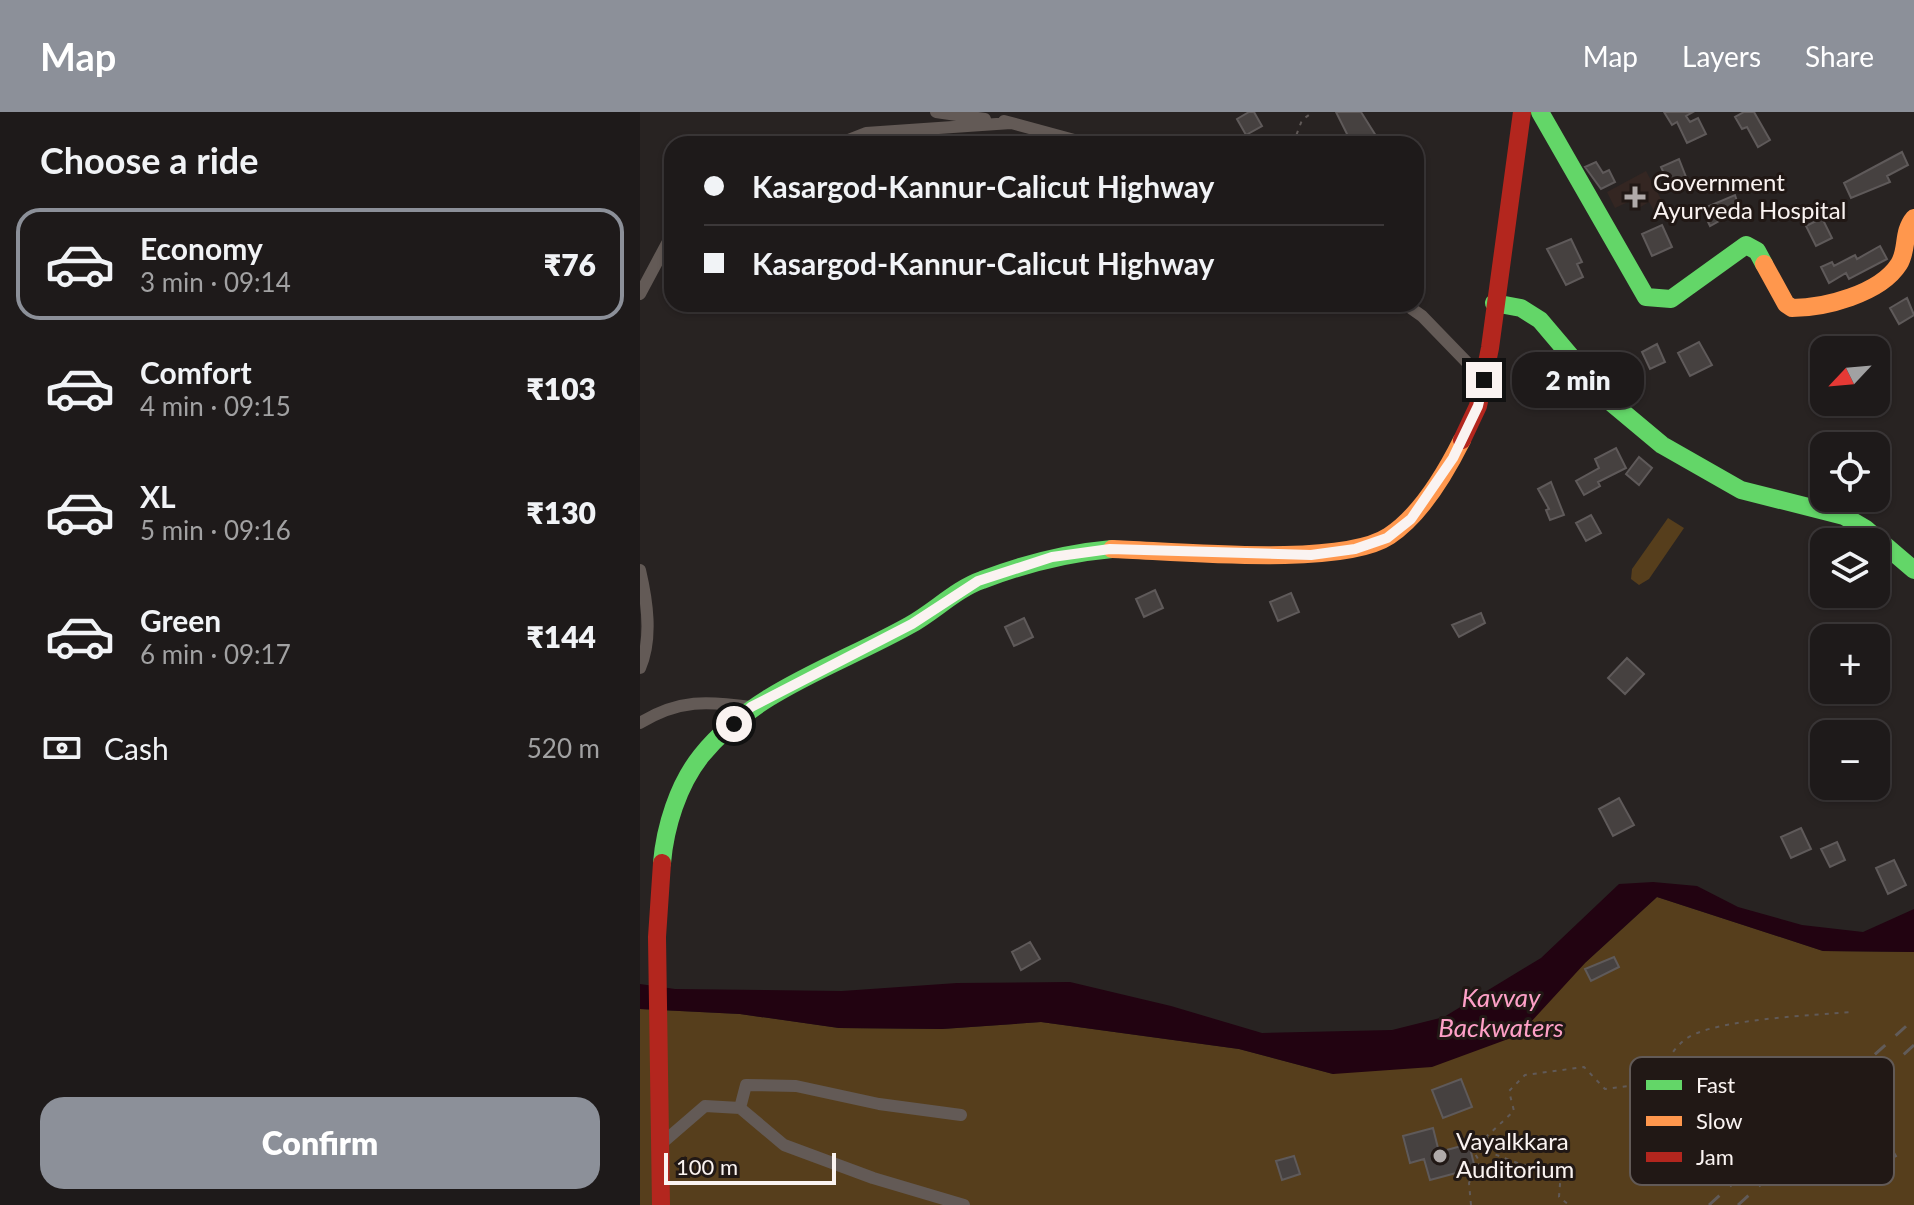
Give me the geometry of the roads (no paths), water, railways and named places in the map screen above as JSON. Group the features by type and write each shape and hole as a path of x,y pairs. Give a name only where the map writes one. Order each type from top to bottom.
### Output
{"main road":[{"path":"661,1205 657,937 664,842 675,805 700,757 751,707 912,624 978,581 1052,557 1110,549 1311,555 1355,549 1387,538 1411,519 1453,458 1478,406 1522,112"},
{"path":"1540,112 1646,297 1671,299 1746,245 1757,251 1786,304 1798,309 1822,302 1884,280 1898,266 1908,225 1914,218"},
{"path":"1494,303 1521,308 1540,320 1607,399 1662,445 1741,490 1844,516 1866,529 1914,570"}],"street":[{"path":"936,112 1011,123 1059,136"},
{"path":"858,136 1011,123"},
{"path":"640,294 664,244"},
{"path":"1416,312 1484,380"},
{"path":"640,570 647,598 648,638 640,668"},
{"path":"643,719 667,709 706,701 751,707"},
{"path":"740,1108 746,1085 796,1086 879,1104 961,1115"},
{"path":"660,1144 705,1106 740,1108 784,1145 873,1178 964,1205"}],"water":[{"name":"Kavvay Backwaters","path":"1653,882 1697,886 1738,907 1802,925 1863,932 1914,909 1914,952 1823,951 1657,897 1586,962 1519,1035 1432,1067 1333,1074 1239,1049 1041,1022 942,1029 839,1028 740,1014 640,1009 640,984 675,989 842,991 957,983 1070,982 1171,1006 1262,1033 1392,1030 1444,1017 1541,958 1619,884"}],"railway":[{"path":"1872,1057 1914,1019"},
{"path":"1894,1063 1914,1045"},
{"path":"1709,1205 1731,1185"},
{"path":"1738,1205 1760,1185"}],"place":[{"name":"Government Ayurveda Hospital","path":"1635,197"},
{"name":"Vayalkkara Auditorium","path":"1440,1156"}]}
